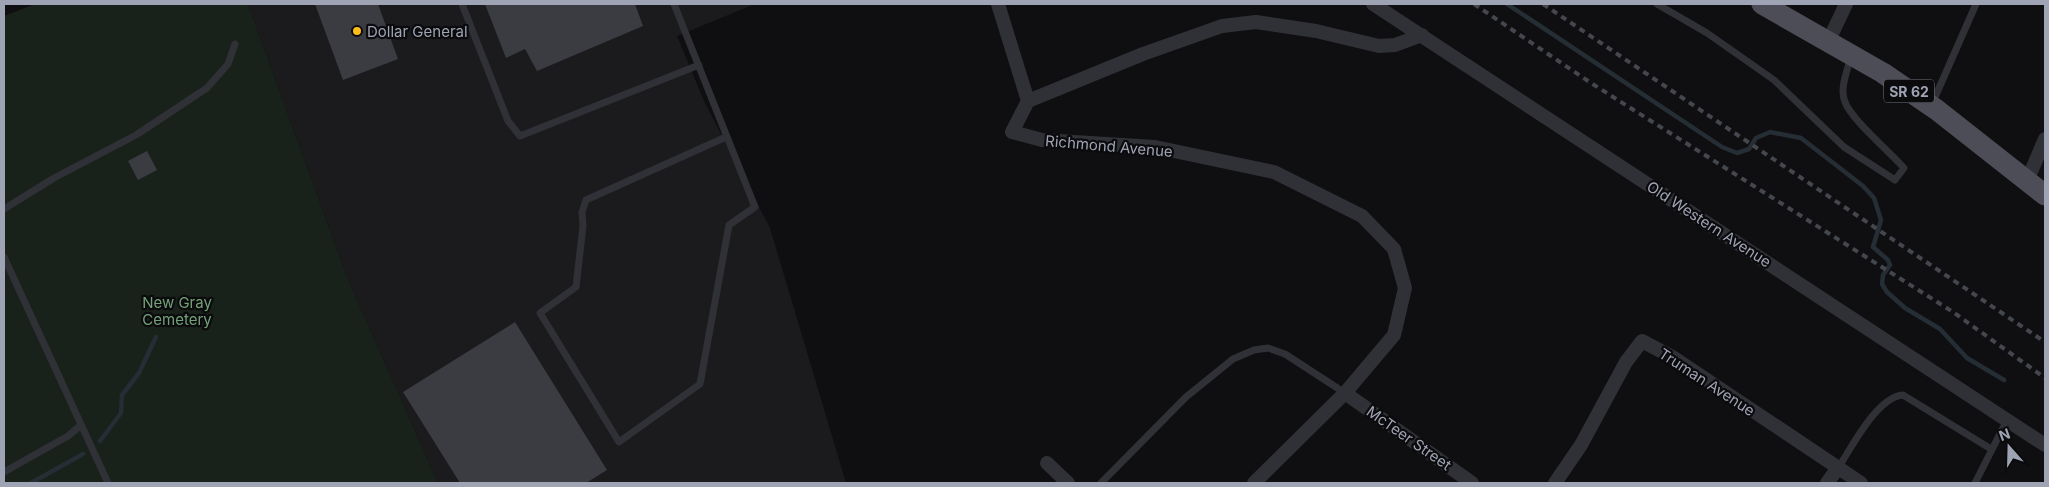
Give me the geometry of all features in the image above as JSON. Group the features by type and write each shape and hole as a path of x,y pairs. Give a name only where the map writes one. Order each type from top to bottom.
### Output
{"main road":[{"name":"SR 62","path":"1762,4 1883,72 1931,106 2045,195"}],"street":[{"path":"998,4 1028,101 1143,54 1222,26 1256,22 1316,31 1380,46 1395,45 1422,35"},
{"name":"Old Western Avenue","path":"1374,4 2045,445"},
{"path":"1829,40 1846,4"},
{"name":"Richmond Avenue","path":"1028,101 1012,132 1042,140 1155,147 1274,172 1362,216 1394,249 1405,288 1394,335 1345,393 1254,483"},
{"path":"2027,181 2045,139"},
{"name":"Truman Avenue","path":"1555,483 1581,445 1626,362 1642,341 1674,358 1861,483"},
{"name":"McTeer Street","path":"1345,393 1472,483"},
{"path":"1047,463 1068,483"},
{"path":"1827,483 1838,468"}],"lane":[{"path":"462,4 508,121 520,136 699,65"},
{"path":"674,4 755,207 729,226 700,384 620,442 540,313 576,287 583,226 582,212 586,200 726,137"},
{"path":"1657,4 1707,33 1774,80 1844,147 1895,180 1904,168 1852,114 1844,101 1844,83 1852,54"},
{"path":"1931,106 1976,4"},
{"path":"4,209 54,178 136,134 206,88 228,64 235,44"},
{"path":"4,257 108,483"},
{"path":"1100,483 1186,397 1233,359 1254,350 1268,348 1285,354 1345,393"},
{"path":"1838,468 1871,417 1890,398 1897,395 1903,395 1991,449"},
{"path":"1975,483 2007,420"},
{"path":"4,472 62,440 81,425"}],"shaded area":[{"path":"248,4 755,4 677,36 704,101 770,228 846,483 438,483 347,277"}],"green space":[{"name":"New Gray Cemetery","path":"35,4 248,4 347,277 438,483 4,483 4,16"}],"building":[{"name":"Dollar General","path":"315,4 378,4 398,59 343,80"},
{"path":"485,4 635,4 643,26 537,71 525,49 506,58"},
{"path":"147,151 157,170 138,180 128,161"},
{"path":"515,322 607,470 586,483 460,483 403,392"}],"waterway":[{"path":"1507,4 1722,147 1737,153 1749,149 1756,138 1770,132 1801,138 1863,186 1874,198 1881,220 1873,247 1888,260 1890,265 1883,275 1882,284 1887,292 1905,308 1940,329 1967,358 2004,380"},
{"path":"100,441 121,413 122,395 139,373 156,337"},
{"path":"31,483 83,454"}],"railway":[{"path":"1474,4 1591,83 1953,312 2045,378"},
{"path":"1543,4 2045,342"}],"place":[{"name":"Dollar General","path":"357,31"}]}
